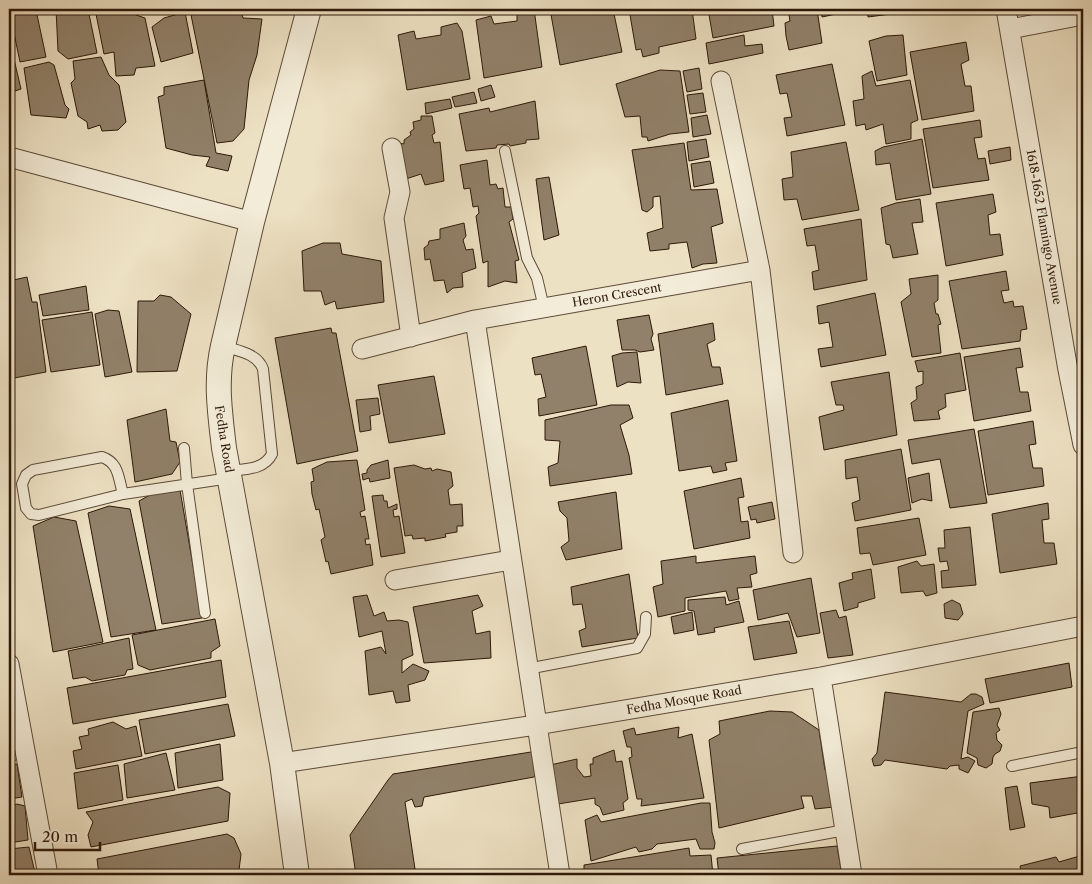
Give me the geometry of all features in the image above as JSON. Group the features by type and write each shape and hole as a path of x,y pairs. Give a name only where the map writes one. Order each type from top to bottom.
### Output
{"street":[{"name":"Fedha Road","path":"297,875 282,763 218,399 219,365 223,346 252,222 309,9"},
{"name":"1618-1652 Flamingo Avenue","path":"1006,9 1076,369 1083,445"},
{"path":"1010,29 1083,16"},
{"path":"721,81 760,270 793,553"},
{"path":"392,148 400,192 394,218 411,337"},
{"path":"9,156 252,222"},
{"name":"Heron Crescent","path":"362,349 475,320 760,270"},
{"path":"475,320 510,560 560,875"},
{"path":"396,580 510,560"},
{"name":"Fedha Mosque Road","path":"282,763 536,725 821,677 1083,626"},
{"path":"9,664 48,875"},
{"path":"821,677 852,875"}],"lane":[{"path":"504,152 528,258 537,278 544,308"},
{"path":"123,494 115,464 102,457 33,470 26,475 22,484 26,508 31,514 39,514 123,494 230,475 263,466 269,461 272,454 264,369 254,357 223,346"},
{"path":"184,448 187,484 205,613"},
{"path":"527,669 637,648 645,634 646,616"},
{"path":"1012,766 1083,752"},
{"path":"742,850 845,830"}],"building":[{"path":"56,9 88,9 97,53 68,59 58,51"},
{"path":"95,9 136,9 136,15 145,18 155,66 136,68 134,75 116,76 114,52 104,54"},
{"path":"245,9 266,9 265,13 246,11"},
{"path":"534,9 542,67 484,78 476,20 491,16 494,24 517,21 517,10"},
{"path":"550,9 613,9 622,52 560,65"},
{"path":"629,9 692,9 696,39 659,47 659,53 643,57 641,49 636,50"},
{"path":"708,9 772,9 774,26 713,38"},
{"path":"788,9 817,9 822,43 789,50 785,23 790,21"},
{"path":"821,9 850,9 850,11 822,17"},
{"path":"867,9 899,9 898,13 868,17"},
{"path":"36,10 46,57 20,62 10,14"},
{"path":"190,10 241,10 243,18 262,19 257,55 249,80 244,129 233,141 217,143"},
{"path":"185,12 193,53 161,62 152,27 164,18"},
{"path":"457,23 462,31 470,79 407,90 398,35 414,31 416,39 441,35 441,27"},
{"path":"744,35 745,46 762,44 763,53 709,64 706,43"},
{"path":"903,35 907,75 877,81 869,41 886,36"},
{"path":"9,38 21,89 9,93"},
{"path":"966,42 969,60 961,64 965,86 971,86 974,111 922,120 910,52"},
{"path":"101,57 109,75 119,85 126,122 118,130 102,131 100,125 88,129 87,122 78,116 71,83 75,79 73,61"},
{"path":"49,62 54,65 65,105 69,109 66,118 31,115 24,68"},
{"path":"832,64 845,125 787,136 784,118 792,117 787,93 780,94 776,75"},
{"path":"699,68 702,89 687,92 683,71"},
{"path":"660,70 680,71 689,132 670,134 648,141 647,137 642,137 640,116 625,117 616,84"},
{"path":"872,71 876,86 910,80 918,120 911,123 911,139 886,144 883,124 866,130 865,124 856,126 853,101 864,99 862,76"},
{"path":"204,80 216,153 232,156 228,171 206,166 210,157 192,155 166,148 158,97 164,95 164,87"},
{"path":"491,85 495,97 481,101 478,89"},
{"path":"474,92 477,103 455,107 452,97"},
{"path":"703,93 706,112 690,114 687,95"},
{"path":"450,99 452,108 426,114 425,103"},
{"path":"535,101 539,139 526,140 526,143 510,146 509,144 497,145 496,148 466,151 459,114 489,108 490,112"},
{"path":"707,115 711,134 693,137 691,118"},
{"path":"421,116 432,116 435,133 432,135 434,143 440,142 444,181 425,185 421,174 406,179 399,143 404,144 404,140 411,135 410,132 414,129 413,122 421,120"},
{"path":"980,120 982,137 974,138 978,159 985,158 989,180 933,188 923,129"},
{"path":"706,139 709,157 689,161 687,142"},
{"path":"922,139 931,194 896,200 890,163 876,165 875,151 883,147"},
{"path":"846,142 859,210 802,220 797,199 784,200 782,179 793,177 791,152"},
{"path":"684,143 691,190 717,189 723,223 711,227 717,263 703,264 692,268 687,242 669,244 669,249 650,251 647,233 663,228 660,196 653,197 653,207 647,212 642,210 632,150"},
{"path":"1010,147 1011,160 990,164 988,151"},
{"path":"487,160 490,185 496,184 498,189 503,188 505,207 511,207 513,219 509,222 519,260 515,261 517,283 505,281 488,287 488,261 483,263 476,216 479,213 478,206 473,207 470,188 464,189 460,165"},
{"path":"710,161 714,183 694,187 691,164"},
{"path":"549,177 559,235 544,240 536,179"},
{"path":"993,194 996,212 988,215 990,235 1000,234 1003,255 946,266 936,203"},
{"path":"920,199 923,222 912,223 918,254 893,258 890,245 886,244 881,208"},
{"path":"861,219 867,280 814,290 812,272 819,270 815,245 807,246 804,229"},
{"path":"464,223 466,236 463,240 466,250 473,249 476,268 462,273 463,287 453,288 447,293 444,280 434,281 430,259 425,260 424,248 428,245 429,241 440,239 440,229"},
{"path":"323,243 340,243 342,254 381,261 384,302 337,309 335,301 325,305 321,291 304,291 302,251"},
{"path":"1006,271 1009,290 1001,291 1004,303 1013,301 1014,307 1023,306 1027,329 1021,330 1020,341 962,349 949,281"},
{"path":"938,275 938,300 934,303 936,314 938,314 941,324 938,325 941,353 912,357 901,302 911,294 909,279"},
{"path":"27,277 32,302 37,302 46,372 9,379 9,281"},
{"path":"86,286 89,310 43,316 39,295"},
{"path":"875,293 886,355 821,367 818,349 833,347 829,322 819,324 817,306"},
{"path":"160,295 171,297 191,314 177,371 137,372 138,301 154,301"},
{"path":"108,310 119,311 132,372 105,377 95,314"},
{"path":"92,312 100,365 51,372 42,320"},
{"path":"649,315 654,350 640,352 622,350 617,320"},
{"path":"713,323 715,340 707,344 712,367 720,367 723,384 666,395 658,334"},
{"path":"331,328 332,333 336,333 358,451 297,464 275,338"},
{"path":"586,346 597,405 539,416 538,399 546,397 541,374 535,375 532,358"},
{"path":"1020,348 1023,367 1016,368 1020,392 1028,392 1031,411 974,421 964,357"},
{"path":"637,352 641,383 628,382 617,387 612,356"},
{"path":"960,353 966,390 945,394 946,407 938,411 940,419 914,421 911,403 917,399 916,387 923,384 923,371 918,372 915,361"},
{"path":"889,372 897,435 824,450 819,417 844,410 843,405 836,405 831,382"},
{"path":"434,376 445,434 389,443 378,385"},
{"path":"378,398 380,414 370,416 371,430 360,432 356,400"},
{"path":"728,400 737,461 725,463 727,470 713,473 711,466 679,471 671,413"},
{"path":"611,405 629,405 633,418 620,425 629,455 632,474 550,486 548,467 558,463 560,441 545,440 545,420"},
{"path":"166,409 170,441 176,442 180,462 172,474 135,482 127,420"},
{"path":"1033,421 1036,444 1029,445 1033,468 1042,468 1044,486 988,495 978,431"},
{"path":"974,429 987,503 950,508 940,459 912,464 908,440"},
{"path":"901,449 911,510 855,521 852,503 860,500 857,477 846,479 845,460"},
{"path":"357,460 365,510 360,512 361,517 365,516 369,539 365,539 366,545 370,544 373,565 331,574 321,540 325,537 319,509 316,510 312,494 311,482 314,481 312,469 327,462"},
{"path":"388,460 390,478 370,482 369,478 363,480 362,474 367,473 371,465"},
{"path":"414,465 425,469 431,468 432,471 437,469 451,472 453,486 448,490 450,505 462,504 463,526 457,526 457,532 445,534 446,537 425,541 425,538 413,539 412,535 405,536 394,468"},
{"path":"929,473 932,501 922,499 912,503 908,478"},
{"path":"741,478 744,497 738,498 741,522 748,521 750,538 694,549 684,491"},
{"path":"159,490 180,490 202,618 162,624 139,501"},
{"path":"616,492 622,549 566,560 561,547 569,541 567,518 560,511 558,502"},
{"path":"383,495 384,501 387,501 388,508 397,504 397,509 393,510 394,517 399,516 405,553 381,557 372,496"},
{"path":"772,502 775,519 757,523 756,519 751,520 748,507"},
{"path":"1048,503 1049,519 1042,520 1044,543 1054,543 1057,564 1000,573 992,514"},
{"path":"109,506 130,509 156,630 111,637 88,513"},
{"path":"54,517 76,521 103,642 53,652 33,526"},
{"path":"919,518 926,555 873,565 870,553 860,554 857,528"},
{"path":"970,527 976,585 942,588 941,571 949,570 947,561 940,562 938,548 945,548 944,530"},
{"path":"696,556 696,563 755,556 757,573 750,575 752,587 737,588 739,599 729,601 726,591 685,598 685,611 658,617 653,587 663,584 661,561"},
{"path":"917,561 921,566 934,564 937,593 926,596 923,591 901,593 898,567"},
{"path":"871,569 875,598 858,603 858,607 844,611 839,583 853,579 852,573"},
{"path":"629,574 638,638 582,647 579,631 586,628 582,604 573,605 571,587"},
{"path":"811,578 820,633 797,637 788,613 758,620 753,590"},
{"path":"367,595 374,616 384,612 387,621 399,620 408,622 413,655 402,660 402,673 413,664 429,671 425,680 408,685 410,701 396,703 393,691 369,695 365,651 381,647 386,654 382,631 359,637 353,597"},
{"path":"478,595 483,606 472,611 476,634 490,631 491,658 424,663 413,607"},
{"path":"725,597 726,605 739,601 744,622 714,628 715,632 698,635 694,611 688,610 688,600"},
{"path":"952,600 960,604 963,614 958,620 945,618 944,604"},
{"path":"836,610 839,618 846,616 853,655 828,658 820,613"},
{"path":"692,612 694,630 674,634 671,617"},
{"path":"215,619 220,646 211,652 211,658 150,670 138,665 132,635"},
{"path":"789,621 797,653 754,660 748,627"},
{"path":"129,638 133,669 127,670 125,675 92,681 85,677 73,679 68,651"},
{"path":"221,660 226,697 73,724 67,688"},
{"path":"1069,663 1072,687 990,703 985,679"},
{"path":"885,692 961,702 971,694 982,697 984,704 968,711 961,759 968,757 975,761 968,773 959,769 959,765 950,766 947,769 885,760 881,765 874,766 872,759 877,753"},
{"path":"228,704 235,736 145,754 139,720"},
{"path":"999,708 1001,714 997,725 1000,730 996,733 997,740 1002,745 1000,751 993,757 992,764 986,768 978,765 977,758 967,753 973,712"},
{"path":"770,711 792,712 819,730 825,770 831,776 834,807 815,809 812,796 801,796 804,808 719,828 709,740 720,734 719,721"},
{"path":"113,722 126,729 136,726 142,756 76,769 73,751 82,749 79,737 89,735 88,729"},
{"path":"679,727 678,738 692,734 704,798 641,806 642,799 637,799 629,758 632,757 631,747 627,747 623,731 634,728 636,735"},
{"path":"9,728 15,761 9,762"},
{"path":"220,744 223,780 178,788 175,753"},
{"path":"614,750 616,762 622,761 628,799 623,803 624,810 603,815 600,807 595,804 595,798 558,804 550,765 577,759 577,768 584,777 591,776 590,764 593,764 593,758"},
{"path":"531,752 534,755 537,772 534,777 424,797 422,806 415,807 412,799 405,802 415,869 391,875 356,875 350,835 393,774"},
{"path":"166,753 175,790 127,798 124,764"},
{"path":"17,764 22,797 9,799 9,766"},
{"path":"118,765 123,800 78,809 74,773"},
{"path":"1083,776 1083,812 1050,818 1049,807 1032,804 1030,783"},
{"path":"1017,786 1025,827 1010,830 1005,788"},
{"path":"218,787 230,793 228,821 91,847 88,835 93,822 86,812"},
{"path":"701,803 710,803 712,832 715,843 714,849 700,849 696,839 657,844 652,849 639,852 636,847 591,861 585,820 597,815 601,822"},
{"path":"17,804 25,806 28,840 9,843 9,806"},
{"path":"227,834 234,838 241,854 239,870 209,875 99,875 97,859"},
{"path":"837,846 842,875 719,875 717,858"},
{"path":"29,847 35,873 29,875 9,875 9,849"},
{"path":"689,848 690,856 711,855 713,875 584,875 584,865"},
{"path":"1083,855 1083,875 1022,875 1020,866 1056,857 1059,862"}]}
